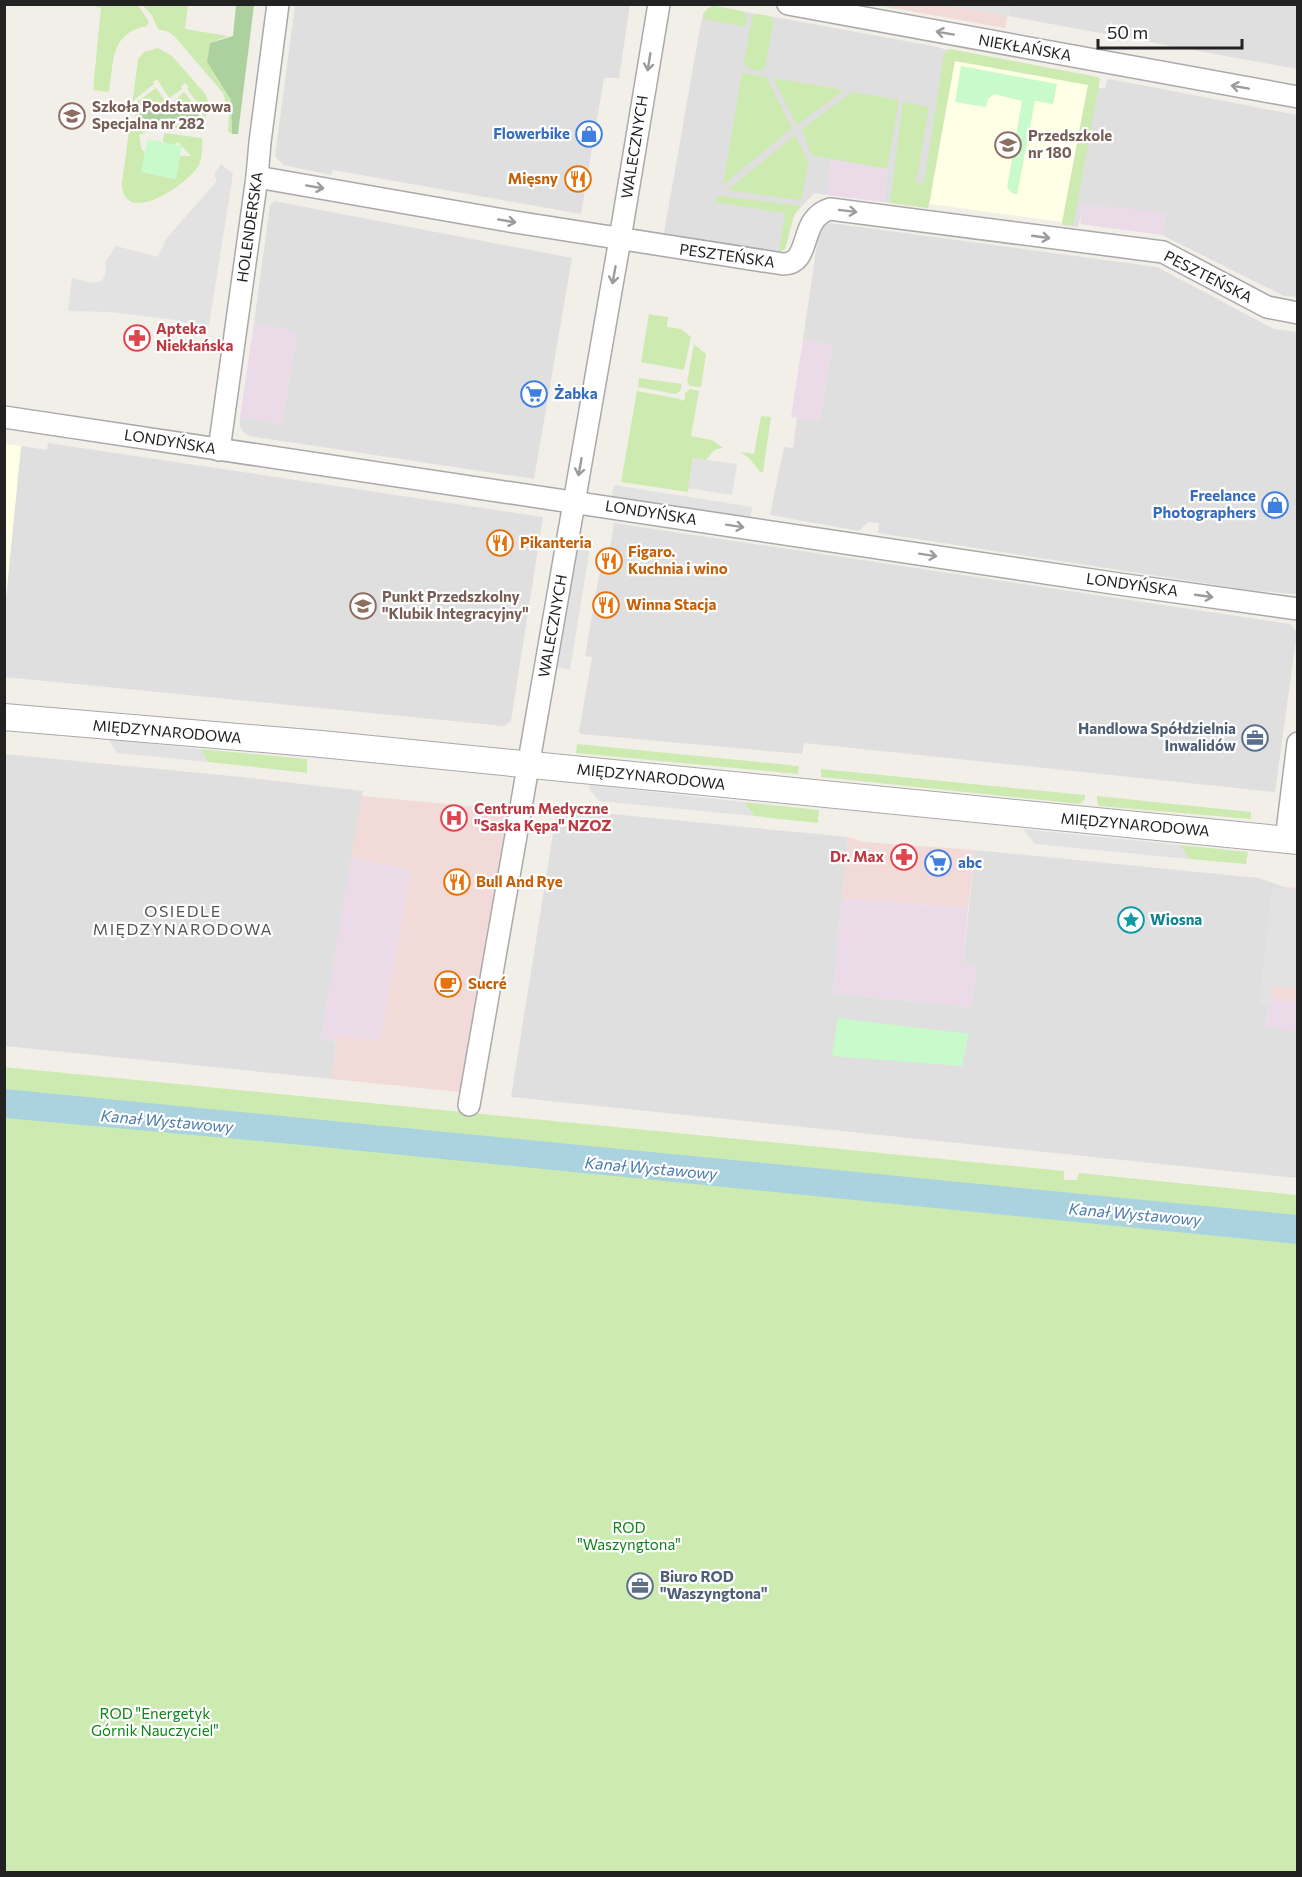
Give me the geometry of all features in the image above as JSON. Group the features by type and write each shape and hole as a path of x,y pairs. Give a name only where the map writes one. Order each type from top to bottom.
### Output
{"street":[{"name":"HOLENDERSKA","path":"219,450 257,177 278,4"},
{"name":"WALECZNYCH","path":"469,1105 620,239 658,4"},
{"name":"NIEKŁAŃSKA","path":"788,4 1298,97"},
{"name":"PESZTEŃSKA","path":"257,177 620,239 789,264 799,258 807,231 816,216 830,209 1163,252 1267,307 1298,313"},
{"name":"LONDYŃSKA","path":"4,417 1298,609"},
{"name":"MIĘDZYNARODOWA","path":"4,717 321,744 1292,840"},
{"path":"1292,840 1298,743"}],"shaded area":[{"path":"1010,4 1297,5 1297,69 1008,16"},
{"path":"295,5 630,5 619,78 604,78 581,214 333,170 331,175 283,165 275,156"},
{"path":"876,5 1010,5 1005,28"},
{"path":"944,5 1010,5 1008,16"},
{"path":"714,6 950,49 928,208 884,202 887,169 831,160 827,195 814,193 794,215 785,249 777,253 664,233 703,14 708,8"},
{"name":"Przedszkole nr 180","path":"954,61 1088,85 1062,222 930,204"},
{"path":"1107,80 1297,115 1297,297 1284,296 1162,235 1165,213 1083,205 1078,227 1062,225 1088,85 1105,89"},
{"path":"831,160 887,169 884,202 827,195"},
{"path":"221,164 233,174 207,329 192,327 176,320 110,312 68,311 72,278 93,283 102,281 106,261 116,246 158,257 166,239 217,181 214,174"},
{"path":"274,201 572,258 534,479 249,436 243,432 240,427 240,417 282,424 297,332 254,323 270,205"},
{"path":"1109,203 1109,206 1164,213 1165,210 1162,235 1080,224 1082,205 1108,207"},
{"path":"830,223 1157,267 1274,329 1297,332 1298,593 1250,590 878,533 879,523 868,522 859,531 770,515 784,447 793,448 797,418 820,421 832,345 803,340 818,236 823,227"},
{"path":"254,323 297,332 282,424 240,417"},
{"path":"803,340 832,345 820,421 791,417"},
{"path":"48,443 543,517 511,721 504,726 5,677 4,597 6,597 21,446 47,450"},
{"path":"4,444 21,446 6,597 4,597"},
{"path":"693,458 737,464 732,495 688,488"},
{"path":"614,485 752,507 750,520 612,498"},
{"path":"614,523 1290,624 1297,633 1275,792 804,743 802,754 581,734 579,732 592,657 585,656 604,548 610,549"},
{"path":"577,539 591,541 570,670 556,667"},
{"path":"108,739 200,749 208,762 117,753"},
{"path":"4,754 363,791 321,1039 336,1042 332,1079 5,1046"},
{"path":"591,785 744,802 754,816 599,801 588,787"},
{"path":"362,796 510,810 460,1092 332,1079 337,1035 380,1041 411,870 351,857"},
{"path":"570,810 848,837 833,993 971,1007 977,965 963,964 975,850 1258,878 1284,887 1271,999 1265,1027 1297,1030 1297,1178 511,1097 556,815"},
{"path":"1023,829 1180,845 1189,859 1035,844"},
{"path":"848,837 863,842 975,850 968,908 842,898"},
{"path":"351,857 411,870 380,1041 337,1035 336,1042 321,1039"},
{"path":"1272,887 1297,890 1298,988 1271,986 1269,1005 1259,1004"},
{"path":"1284,887 1297,888 1297,1002 1271,999"},
{"path":"842,898 968,908 963,964 977,965 971,1007 833,993"},
{"path":"1271,999 1297,1002 1297,1030 1265,1028"}],"green space":[{"path":"96,5 138,5 149,22 147,26 126,35 120,42 113,59 109,92 93,90 101,8"},
{"path":"143,5 188,5 185,29 228,36 210,43 207,62 231,100 232,134 228,131 229,115 223,93 176,38 169,32 158,29 152,16"},
{"path":"236,5 254,5 238,134 232,134 231,100 207,62 210,43 233,36"},
{"path":"714,6 743,11 747,16 745,27 704,19 703,15 706,11"},
{"path":"757,14 769,16 774,20 765,67 760,71 747,68 744,63 752,17"},
{"path":"158,48 172,56 206,95 208,102 204,131 200,130 203,110 187,89 189,87 185,83 181,86 182,89 169,98 157,79 134,100 130,121 138,59 144,52"},
{"path":"950,49 1100,79 1073,226 1062,224 1088,85 955,61 928,208 890,203 903,102 929,107 916,183 924,184 944,54"},
{"path":"961,66 1057,84 1053,104 1035,101 1017,195 1007,188 1022,101 995,94 988,99 986,107 955,102"},
{"path":"742,73 766,77 792,128 723,185"},
{"path":"773,78 844,90 797,125"},
{"path":"156,88 169,106 184,92 199,111 199,114 194,108 186,105 170,112 155,104 149,124 135,122 137,102"},
{"path":"852,92 899,100 887,169 811,155 802,129"},
{"path":"148,103 170,112 186,105 194,108 199,114 197,127 169,118 149,125 141,122 142,107"},
{"path":"169,118 197,127 197,131 151,124"},
{"path":"131,128 148,131 139,135 142,150 145,152 142,172 175,179 180,156 191,156 178,142 174,145 163,142 164,133 202,138 199,165 183,182 170,191 144,203 133,202 125,196 122,183"},
{"path":"795,135 808,162 800,200 728,190"},
{"path":"148,139 182,146 176,179 141,172"},
{"path":"720,196 801,206 794,215 785,249 779,252 785,213 713,202"},
{"path":"649,314 668,317 667,327 681,329 691,337 684,370 641,362"},
{"path":"694,344 706,354 701,387 690,386 687,382"},
{"path":"639,378 682,384 680,391 675,394 638,387"},
{"path":"690,389 699,391 691,436 712,440 723,448 714,450 706,460 693,458 688,492 621,482 637,391 681,401 685,399 685,393"},
{"path":"761,416 771,417 763,472 760,472 749,458 740,452 754,454"},
{"path":"577,744 799,766 798,774 576,753"},
{"path":"200,749 307,759 307,773 208,762"},
{"path":"821,769 1085,795 1085,799 1080,804 821,777"},
{"path":"1097,796 1251,812 1251,819 1099,806"},
{"path":"744,802 819,810 818,823 754,816"},
{"path":"1180,845 1248,852 1246,864 1189,859"},
{"path":"838,1018 969,1034 962,1066 832,1056"},
{"name":"ROD \"Waszyngtona\"","path":"4,1067 1064,1171 1064,1180 1077,1180 1079,1173 1297,1195 1297,1872 5,1872"}],"water":[{"name":"Kanał Wystawowy","path":"5,1089 1297,1215 1297,1244 292,1144 5,1118"}],"place":[{"name":"Szkoła Podstawowa Specjalna nr 282","path":"72,116"},
{"name":"Flowerbike","path":"589,134"},
{"name":"Przedszkole nr 180","path":"1008,145"},
{"name":"Mięsny","path":"578,179"},
{"name":"Apteka Niekłańska","path":"137,338"},
{"name":"Żabka","path":"534,394"},
{"name":"Freelance Photographers","path":"1275,505"},
{"name":"Pikanteria","path":"500,543"},
{"name":"Figaro. Kuchnia i wino","path":"609,561"},
{"name":"Winna Stacja","path":"606,605"},
{"name":"Punkt Przedszkolny \"Klubik Integracyjny\"","path":"363,606"},
{"name":"Handlowa Spółdzielnia Inwalidów","path":"1255,738"},
{"name":"Centrum Medyczne \"Saska Kępa\" NZOZ","path":"454,818"},
{"name":"Dr. Max","path":"904,857"},
{"name":"abc","path":"938,863"},
{"name":"Bull And Rye","path":"457,882"},
{"name":"Wiosna","path":"1131,920"},
{"name":"Sucré","path":"448,984"},
{"name":"Biuro ROD \"Waszyngtona\"","path":"640,1586"}],"district":[{"name":"OSIEDLE MIĘDZYNARODOWA","path":"183,920"}],"park label":[{"name":"ROD \"Energetyk Górnik Nauczyciel\"","path":"155,1722"}]}
